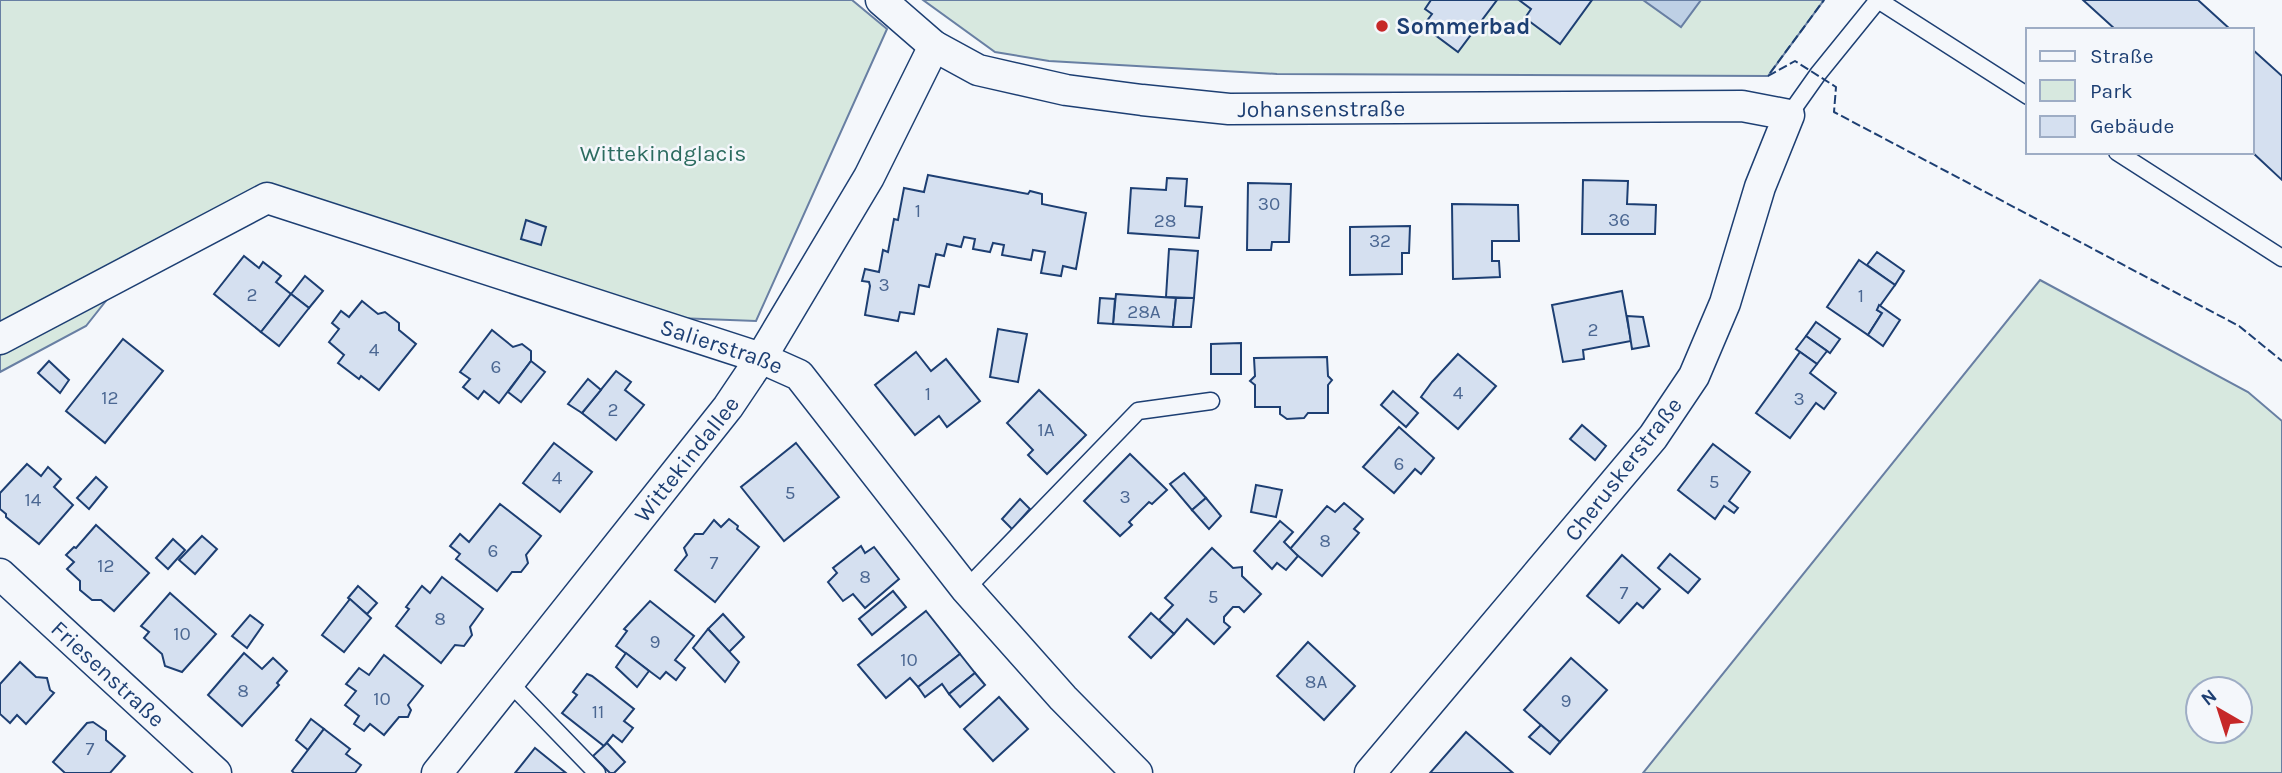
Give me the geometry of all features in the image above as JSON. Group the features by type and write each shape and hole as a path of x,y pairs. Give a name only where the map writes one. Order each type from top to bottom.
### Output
{"street":[{"name":"Johansenstraße","path":"881,0 934,46 978,70 1066,90 1229,109 1742,106 1790,115"},
{"name":"Wittekindallee","path":"437,773 728,407 761,358 869,177 934,46"},
{"name":"Cheruskerstraße","path":"1370,773 1653,437 1694,376 1725,303 1760,187 1790,115"},
{"name":"Salierstraße","path":"0,339 267,198 761,358 799,375 966,589 1063,698 1137,773"},
{"name":"Friesenstraße","path":"0,574 216,773"}],"lane":[{"path":"1790,115 1818,74 1878,0 2026,95"},
{"path":"2119,154 2282,258"},
{"path":"966,589 1138,411 1211,401"},
{"path":"510,683 597,773"}],"green space":[{"name":"Wittekindglacis","path":"0,0 852,0 887,29 756,321 677,318 291,190 113,292 86,326 0,372"},
{"name":"Sommerbad","path":"923,0 1824,0 1768,76 1277,74 1049,61 995,52"},
{"path":"2040,280 2248,392 2282,421 2282,773 1643,773"}],"water":[{"path":"1643,0 1701,0 1681,27"}],"building":[{"path":"1431,0 1497,0 1458,52 1423,26 1432,14 1425,9"},
{"path":"1519,0 1592,0 1560,44 1525,18 1531,9"},
{"path":"2083,0 2198,0 2229,28 2114,28"},
{"path":"2254,51 2282,76 2282,180 2254,154"},
{"path":"928,175 1028,194 1030,191 1042,194 1042,204 1086,213 1076,269 1063,266 1061,276 1041,273 1045,252 1033,250 1031,260 1002,255 1004,245 993,243 990,252 973,249 975,239 964,237 961,247 947,244 944,256 936,254 929,287 919,285 914,314 900,312 898,321 865,315 870,286 869,282 862,281 865,269 879,272 883,250 888,252 894,219 898,220 904,188 924,192"},
{"path":"1167,178 1187,179 1185,206 1202,207 1199,238 1128,233 1131,188 1166,190"},
{"path":"1583,180 1628,181 1627,204 1656,205 1655,234 1582,234"},
{"path":"1248,183 1291,184 1289,242 1272,242 1271,250 1247,250"},
{"path":"1452,204 1518,205 1519,241 1492,241 1492,261 1499,261 1500,277 1453,279"},
{"path":"526,220 546,227 541,245 521,239"},
{"path":"1410,226 1409,253 1402,253 1402,274 1350,275 1350,227"},
{"path":"1169,249 1198,251 1194,298 1166,297"},
{"path":"1877,252 1904,271 1895,285 1867,265"},
{"path":"244,256 259,268 263,262 281,276 276,282 291,294 261,332 214,294"},
{"path":"1859,260 1895,285 1877,310 1882,313 1868,335 1827,307"},
{"path":"305,276 323,291 309,308 291,294"},
{"path":"1622,291 1631,341 1583,350 1584,359 1563,362 1552,305"},
{"path":"291,294 309,308 279,346 261,332"},
{"path":"1116,294 1176,298 1173,327 1113,324"},
{"path":"1100,298 1115,299 1113,324 1098,323"},
{"path":"1176,298 1194,298 1191,327 1173,327"},
{"path":"362,301 378,314 385,312 399,323 399,330 416,344 379,390 338,363 344,355 329,342 339,329 332,323 341,311 349,317"},
{"path":"1879,305 1900,320 1883,346 1868,335 1882,313 1877,310"},
{"path":"1627,316 1643,317 1649,346 1632,349"},
{"path":"1816,322 1840,339 1830,353 1806,336"},
{"path":"998,329 1027,334 1018,382 990,377"},
{"path":"492,330 513,347 522,344 531,351 531,361 499,403 484,391 478,399 463,387 470,379 460,372"},
{"path":"1806,336 1827,351 1817,364 1796,349"},
{"path":"123,339 163,371 105,443 66,411"},
{"path":"1241,343 1241,374 1211,374 1211,344"},
{"path":"916,352 931,371 946,359 980,401 947,427 939,416 915,435 875,385"},
{"path":"1800,352 1817,364 1810,373 1836,393 1824,409 1816,403 1790,438 1756,413"},
{"path":"1458,354 1496,386 1458,429 1421,397"},
{"path":"1327,357 1328,376 1332,380 1328,385 1328,413 1308,413 1304,418 1287,419 1280,414 1280,407 1255,407 1255,385 1250,381 1255,376 1254,358"},
{"path":"49,361 69,380 60,393 38,373"},
{"path":"531,361 545,372 521,402 508,392"},
{"path":"616,371 631,382 625,390 644,405 616,440 582,413"},
{"path":"588,379 601,390 582,413 568,404"},
{"path":"1039,390 1086,435 1047,474 1028,455 1033,450 1007,423"},
{"path":"1393,391 1418,413 1406,427 1381,405"},
{"path":"1582,425 1606,446 1595,460 1570,439"},
{"path":"1399,427 1434,458 1421,474 1415,469 1394,493 1363,467"},
{"path":"554,443 592,472 560,512 523,483"},
{"path":"796,443 839,497 784,541 741,487"},
{"path":"1713,444 1750,472 1729,501 1738,508 1734,513 1724,506 1715,519 1678,490"},
{"path":"1130,454 1167,490 1152,504 1149,502 1129,522 1132,525 1120,536 1084,501"},
{"path":"27,464 41,476 48,467 61,479 54,487 73,505 39,544 0,509 0,493"},
{"path":"1184,473 1206,498 1192,510 1170,484"},
{"path":"96,477 107,487 89,509 77,498"},
{"path":"1256,485 1282,490 1276,517 1251,512"},
{"path":"1206,498 1221,516 1209,529 1192,510"},
{"path":"1020,499 1030,509 1012,529 1002,519"},
{"path":"1344,503 1363,519 1354,529 1359,533 1322,576 1290,549 1327,506 1335,512"},
{"path":"500,504 541,536 526,555 528,563 521,572 512,572 497,591 456,559 460,554 450,546 460,534 469,542"},
{"path":"729,519 759,547 715,602 675,570 687,555 684,548 695,534 703,534 714,520 721,527"},
{"path":"1280,521 1293,532 1284,542 1298,556 1286,570 1277,563 1272,569 1254,551"},
{"path":"96,525 149,573 114,611 101,600 92,600 80,590 80,581 67,569 74,562 66,555 76,548"},
{"path":"202,536 217,549 195,574 179,560"},
{"path":"173,539 185,550 168,569 156,558"},
{"path":"861,546 865,553 874,547 899,579 865,608 853,594 843,601 828,582 837,573 833,568"},
{"path":"1212,548 1233,568 1242,567 1242,576 1261,594 1244,612 1239,607 1233,607 1224,617 1224,622 1230,627 1214,644 1187,619 1174,634 1159,620 1173,605 1165,598"},
{"path":"1670,554 1700,579 1688,593 1658,568"},
{"path":"1622,555 1660,589 1643,608 1637,603 1619,623 1587,596"},
{"path":"442,577 483,609 470,627 472,635 464,646 455,645 441,663 396,626 422,586 430,593"},
{"path":"358,586 377,603 367,614 348,598"},
{"path":"893,591 906,607 872,635 859,619"},
{"path":"170,593 216,634 182,672 165,666 162,654 144,638 149,632 141,626"},
{"path":"350,599 371,618 344,652 322,635"},
{"path":"650,601 694,636 675,660 685,668 676,680 666,672 660,679 616,646 627,631 624,629"},
{"path":"926,611 960,654 918,687 910,678 886,698 858,665"},
{"path":"1151,613 1174,634 1151,658 1129,637"},
{"path":"723,614 744,637 729,652 708,629"},
{"path":"250,615 263,625 247,648 232,636"},
{"path":"708,629 739,662 725,682 693,648"},
{"path":"1308,642 1355,686 1324,720 1277,676"},
{"path":"244,653 262,669 273,658 287,671 277,683 279,685 242,726 208,695"},
{"path":"626,653 649,671 637,687 616,667"},
{"path":"960,654 975,673 949,694 942,684 925,697 918,687"},
{"path":"384,655 423,686 408,705 411,710 408,717 399,717 384,735 370,724 364,731 354,724 359,716 345,705 356,691 346,684 359,668 369,675"},
{"path":"1571,658 1607,690 1560,742 1524,710"},
{"path":"20,662 36,677 47,678 50,690 54,693 26,724 17,715 10,723 0,714 0,684"},
{"path":"975,673 985,685 960,707 949,694"},
{"path":"587,674 634,709 624,721 633,728 622,742 613,735 604,746 562,713 577,695 573,692"},
{"path":"999,697 1028,729 993,761 964,729"},
{"path":"311,719 324,729 308,750 296,740"},
{"path":"93,722 106,731 106,740 125,756 110,773 65,773 53,762 87,723"},
{"path":"1541,725 1560,742 1550,754 1529,737"},
{"path":"324,729 350,749 346,754 361,765 355,773 292,771"},
{"path":"1466,732 1513,773 1430,773"},
{"path":"607,743 625,762 614,773 610,773 593,756"},
{"path":"535,748 566,773 515,773"}],"fence":[{"path":"1770,73 1824,0"},
{"path":"1768,76 1795,61 1836,87 1834,112 2239,326 2282,361"}],"place":[{"name":"Sommerbad","path":"1382,26"}]}
